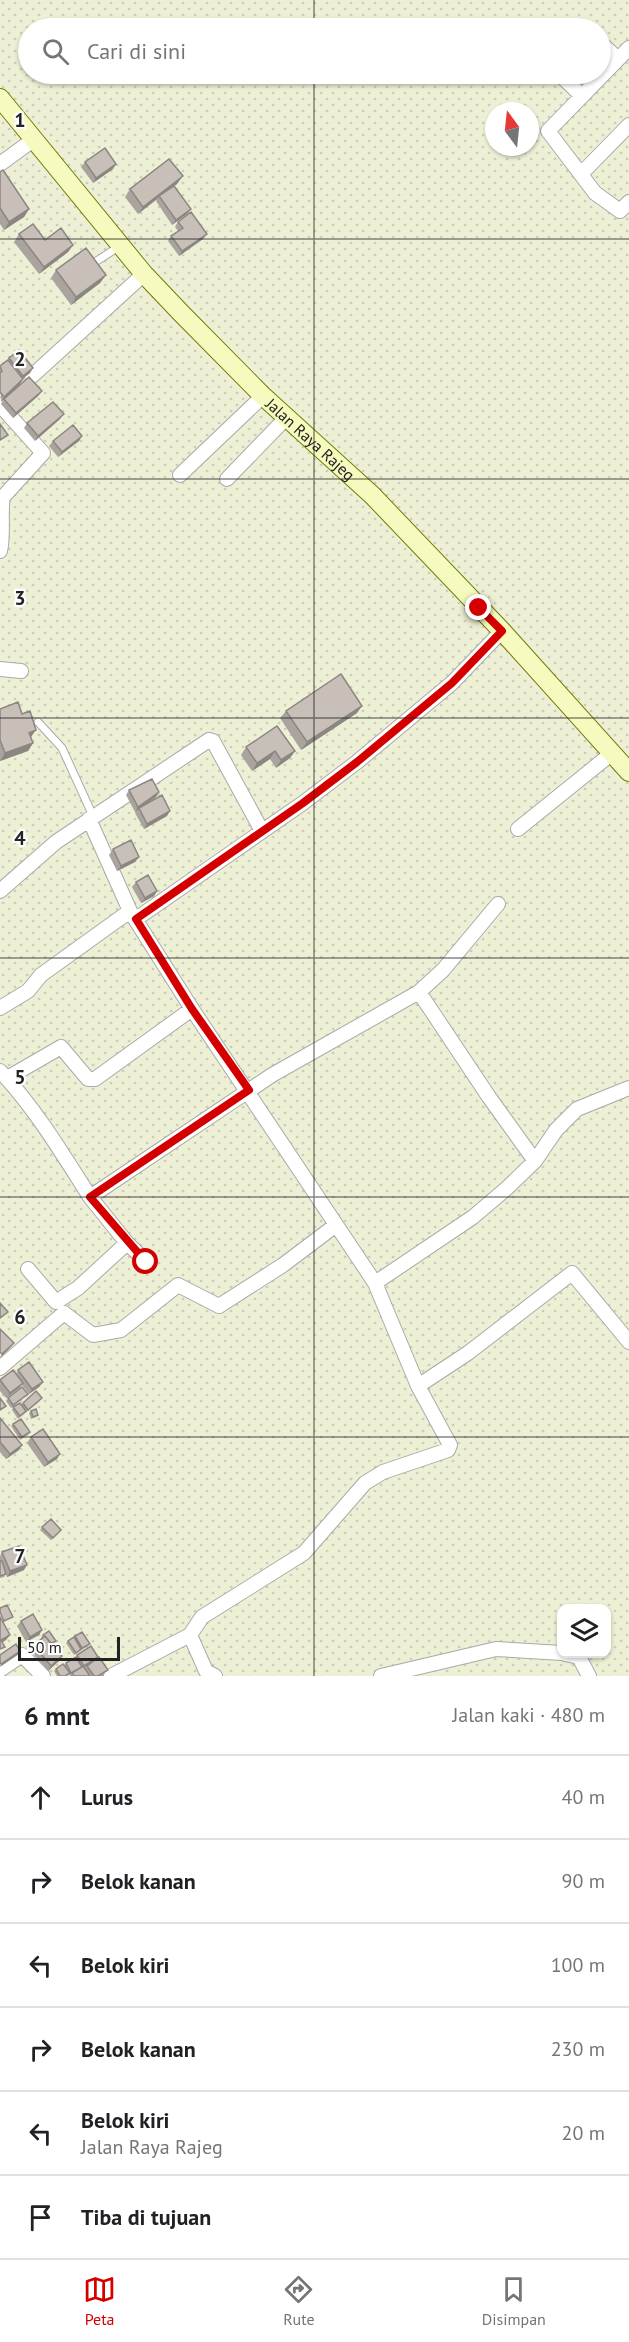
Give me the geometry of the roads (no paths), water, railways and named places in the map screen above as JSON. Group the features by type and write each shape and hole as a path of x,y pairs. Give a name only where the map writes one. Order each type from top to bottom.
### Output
{"main road":[{"name":"Jalan Raya Rajeg","path":"3,107 144,274 263,396 372,495 502,631 629,772"}],"street":[{"path":"611,66 629,48"},
{"path":"611,52 618,59"},
{"path":"569,84 582,96"},
{"path":"594,84 548,131 595,193 620,211 629,202"},
{"path":"581,174 629,125"},
{"path":"0,164 33,140"},
{"path":"32,376 144,274"},
{"path":"180,475 263,396"},
{"path":"0,405 43,453 3,497 0,551"},
{"path":"227,479 287,417"},
{"path":"0,1008 28,991 40,975 262,831 357,762 452,683 502,631"},
{"path":"0,669 21,671"},
{"path":"0,891 56,842 184,755 211,740 262,831"},
{"path":"518,829 611,754"},
{"path":"91,817 133,915 192,1009 249,1090 375,1283 418,1386 450,1445 448,1450 383,1472 365,1482 304,1552 202,1617 190,1635 111,1676"},
{"path":"90,1197 322,1044 420,992 443,970 498,904"},
{"path":"420,992 489,1097 536,1161"},
{"path":"146,1262 127,1243 90,1197 42,1121 4,1074 61,1047 88,1078 95,1079 192,1009"},
{"path":"375,1283 473,1217 536,1161 556,1130 577,1109 629,1089"},
{"path":"27,1269 60,1307 93,1335 121,1330 178,1285 219,1306 283,1265 336,1225"},
{"path":"0,1368 78,1288 127,1243"},
{"path":"418,1386 468,1353 572,1273 629,1342"},
{"path":"190,1635 206,1671 215,1676"},
{"path":"381,1676 411,1673 495,1649 557,1653"},
{"path":"0,1670 22,1655 44,1676"},
{"path":"580,1658 589,1676"}],"lane":[{"path":"92,264 121,245"},
{"path":"38,722 62,748 91,817"}]}
